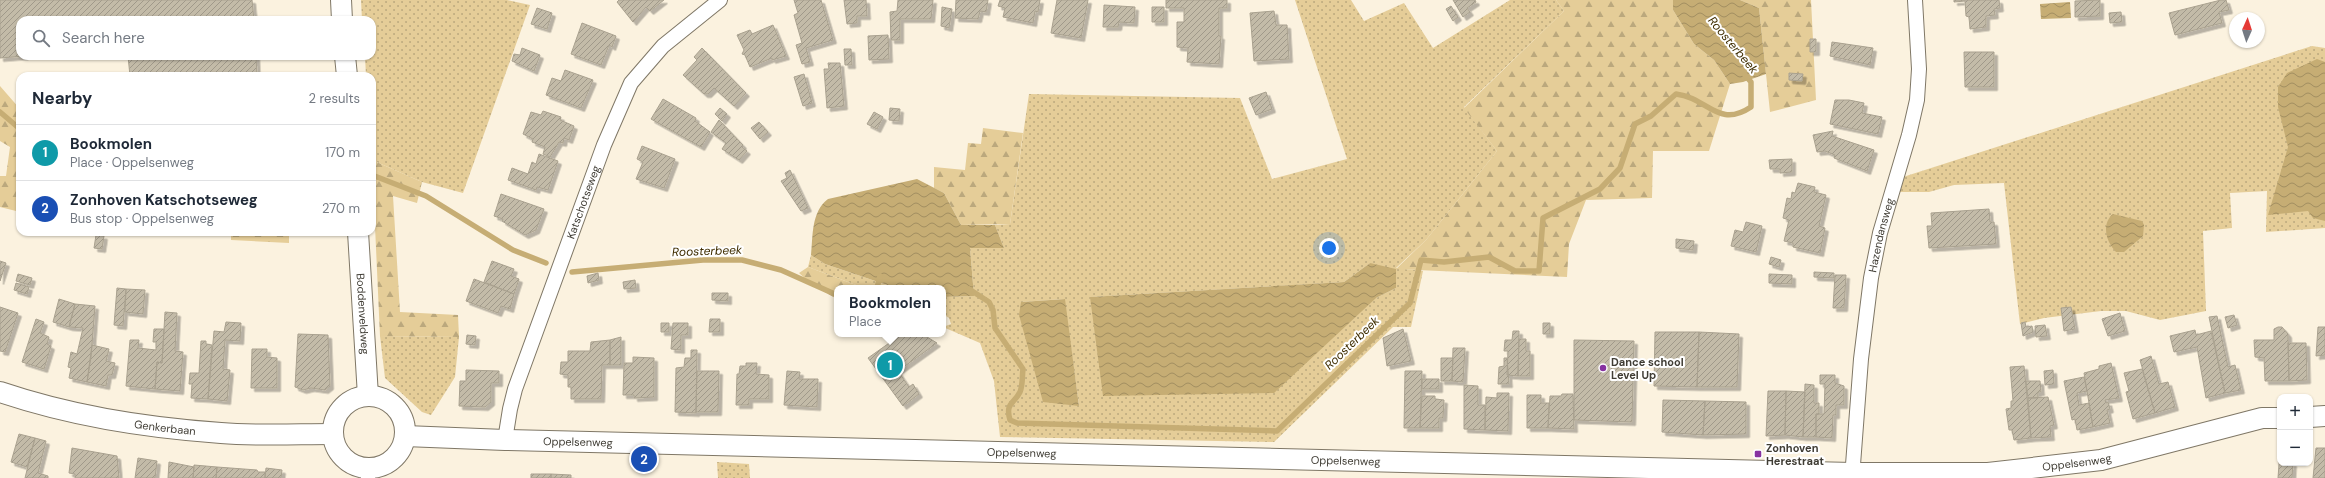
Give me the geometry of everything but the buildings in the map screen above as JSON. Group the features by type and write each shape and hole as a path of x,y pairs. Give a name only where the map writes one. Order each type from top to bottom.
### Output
{"street":[{"path":"341,0 342,16"},
{"name":"Katschotseweg","path":"505,440 515,389 604,145 631,83 663,46 720,0"},
{"name":"Hazendansweg","path":"1852,475 1861,359 1871,278 1882,226 1909,135 1917,100 1919,69 1915,0"},
{"path":"345,60 347,72"},
{"name":"Boddenveldweg","path":"358,236 368,396"},
{"name":"Genkerbaan","path":"0,392 48,406 157,427 222,433 333,434"},
{"path":"368,396 383,398 396,407 404,420 405,436 403,446 393,459 368,473 344,458 337,447 333,434 335,420 342,407 354,399 368,396"},
{"path":"2313,417 2325,416"},
{"name":"Oppelsenweg","path":"405,436 505,440 1852,475 1988,473 2101,460 2262,418 2277,418"}],"green space":[{"path":"361,0 507,0 530,5 463,193 422,182 376,162 376,72 366,72 365,60 376,60 376,16 362,16"},
{"path":"1295,0 1351,0 1364,21 1404,3 1433,48 1510,0 1556,0 1564,11 1464,107 1497,151 1426,240 1396,268 1423,271 1411,327 1393,327 1274,442 1000,437 994,381 980,343 946,328 946,326 951,324 949,318 946,316 946,297 974,296 970,248 1004,248 995,225 1010,224 1029,94 1240,98 1272,179 1347,159","holes":["1370,263 1396,288 1376,298 1091,297 1344,282","1064,299 1079,406 1021,302"]},
{"path":"1556,0 1673,0 1673,10 1694,44 1714,60 1730,84 1709,151 1653,151 1652,198 1586,200 1569,244 1567,277 1396,269 1426,240 1497,151 1464,108 1564,11"},
{"path":"1740,0 1811,0 1816,100 1770,112 1759,8"},
{"path":"2312,46 2325,48 2325,228 2266,232 2267,191 2230,193 2232,228 2203,231 2206,311 2160,320 2126,311 2101,311 2044,318 2020,324 2004,183 1954,185 1929,192 1899,192 1903,177"},
{"path":"0,86 16,104 16,211 0,207 0,176 6,176 10,147 0,141"},
{"path":"983,128 1023,133 1010,224 961,225 944,193 934,188 934,167 965,170 968,143 981,144"},
{"path":"376,162 422,182 417,203 393,196 400,312 458,315 459,337 380,336 375,236"},
{"path":"231,236 289,236 289,243 231,240"},
{"path":"811,255 825,264 887,285 856,285 808,267"},
{"path":"808,267 856,285 834,285 834,297 812,285 799,273"},
{"path":"380,336 459,337 455,377 431,415 422,412 385,378"},
{"path":"717,462 749,464 750,478 718,478"}],"water":[{"path":"1673,0 1740,0 1759,8 1766,74 1743,82 1730,84 1714,60 1694,44 1673,10"},
{"path":"2070,2 2071,18 2041,19 2040,4"},
{"path":"2317,59 2325,62 2325,221 2313,218 2308,211 2268,215 2288,147 2278,107 2278,87 2287,73"},
{"path":"917,179 944,193 961,225 995,225 1004,248 970,248 974,296 946,297 946,285 887,285 825,264 811,255 816,217 822,204 828,199"},
{"path":"2113,214 2142,221 2144,225 2143,236 2124,252 2116,252 2107,238 2107,223"},
{"path":"1370,263 1396,269 1396,288 1376,298 1274,393 1103,396 1090,297 1344,282"},
{"path":"1065,299 1079,406 1043,402 1019,315 1021,302"}],"waterway":[{"name":"Roosterbeek","path":"969,289 989,302 993,310 995,328 1023,369 1020,392 1009,407 1010,420 1017,423 1277,431 1410,303 1421,260 1444,262 1489,257 1515,271 1539,271 1543,218 1600,189 1620,168 1635,124 1651,116 1676,94 1697,101 1721,114 1730,115 1740,113 1751,107 1751,82 1745,75"},
{"name":"Roosterbeek","path":"0,112 16,126"},
{"name":"Roosterbeek","path":"376,177 426,196 513,250 546,263"},
{"name":"Roosterbeek","path":"572,272 703,260 742,260 781,270 834,294"},
{"name":"Roosterbeek","path":"878,285 880,276"}],"place":[{"name":"Bookmolen","path":"890,365"},
{"name":"Dance school Level Up","path":"1603,368"},
{"name":"Zonhoven Herestraat","path":"1758,454"},
{"name":"Zonhoven Katschotseweg","path":"644,459"}]}
